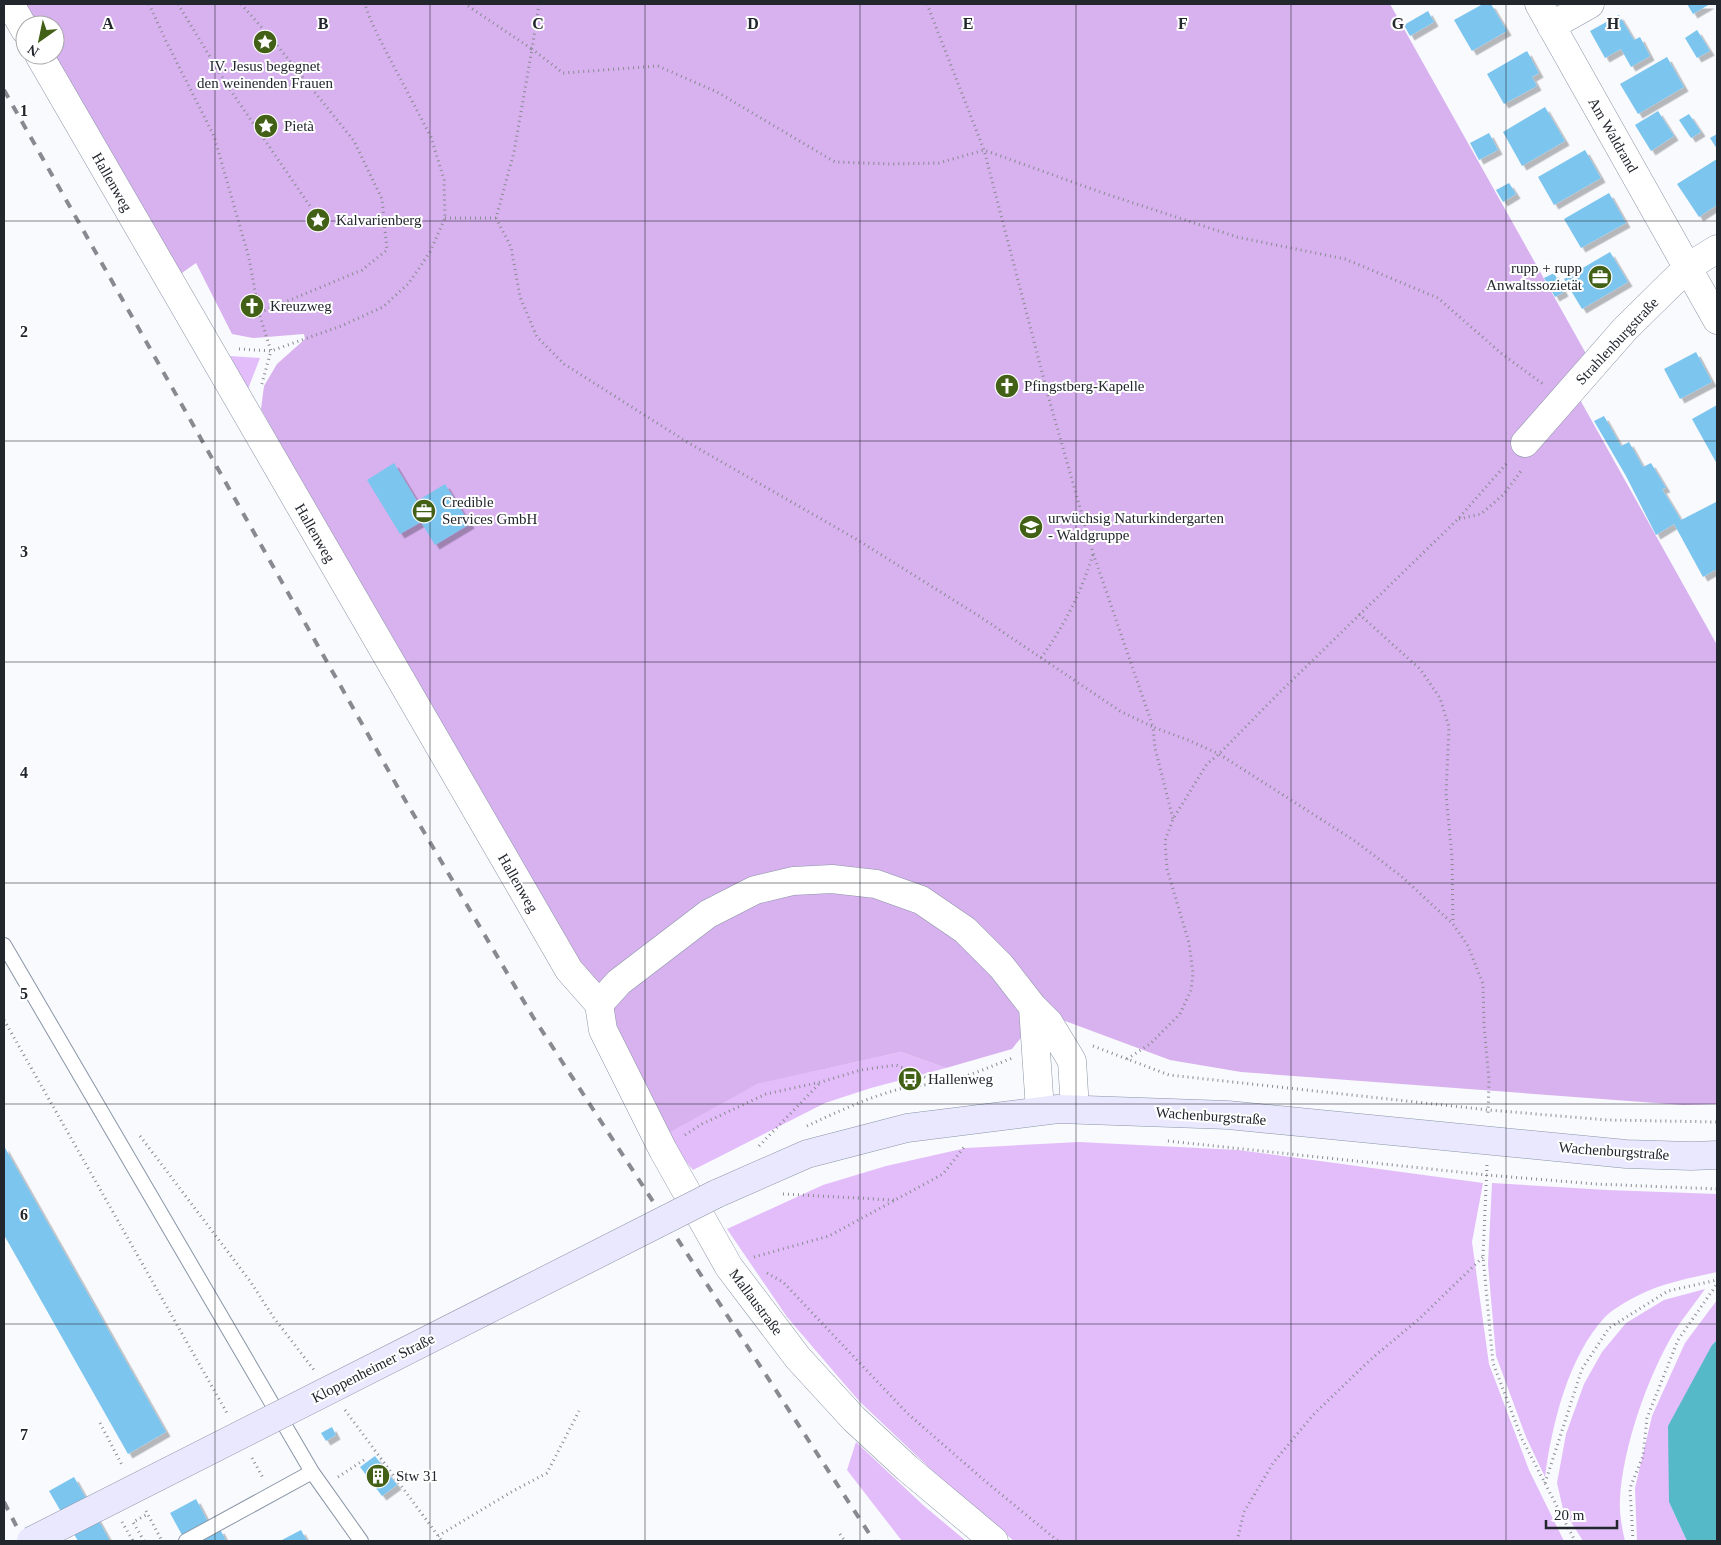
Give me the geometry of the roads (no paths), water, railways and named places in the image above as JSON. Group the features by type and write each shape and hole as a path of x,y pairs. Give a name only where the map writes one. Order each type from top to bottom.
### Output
{"main road":[{"name":"Wachenburgstraße","path":"716,1194 808,1154 907,1128 1040,1110 1075,1109 1228,1115 1626,1154 1717,1155"},
{"name":"Kloppenheimer Straße","path":"31,1541 716,1194"}],"street":[{"path":"10,4 16,15"},
{"path":"1545,15 1590,4"},
{"name":"Am Waldrand","path":"1545,15 1717,320"},
{"name":"Hallenweg","path":"45,65 569,970 599,1004"},
{"name":"Strahlenburgstraße","path":"1524,443 1625,328 1688,267 1717,249"},
{"path":"599,1004 620,982 708,914 755,890 793,881 832,878 876,884 921,900 965,930 1001,966 1033,1008 1049,1023 1072,1061 1075,1109"},
{"name":"Mallaustraße","path":"599,1004 604,1030 663,1150 729,1267 798,1358 854,1419 907,1468 994,1541"},
{"path":"1033,1008 1040,1110"}],"lane":[{"path":"4,945 312,1472 361,1541"},
{"path":"186,1541 312,1472"}],"water":[{"path":"1717,1340 1717,1541 1687,1541 1669,1502 1668,1426 1712,1345"}],"railway":[{"path":"4,90 405,800 533,1017 874,1541"},
{"path":"4,1502 24,1541"}],"place":[{"name":"IV. Jesus begegnet den weinenden Frauen","path":"265,42"},
{"name":"Pietà","path":"266,126"},
{"name":"Kalvarienberg","path":"318,220"},
{"name":"rupp + rupp Anwaltssozietät","path":"1600,277"},
{"name":"Kreuzweg","path":"252,306"},
{"name":"Pfingstberg-Kapelle","path":"1007,386"},
{"name":"Credible Services GmbH","path":"424,511"},
{"name":"urwüchsig Naturkindergarten - Waldgruppe","path":"1031,527"},
{"name":"Hallenweg","path":"910,1079"},
{"name":"Stw 31","path":"378,1476"}]}
